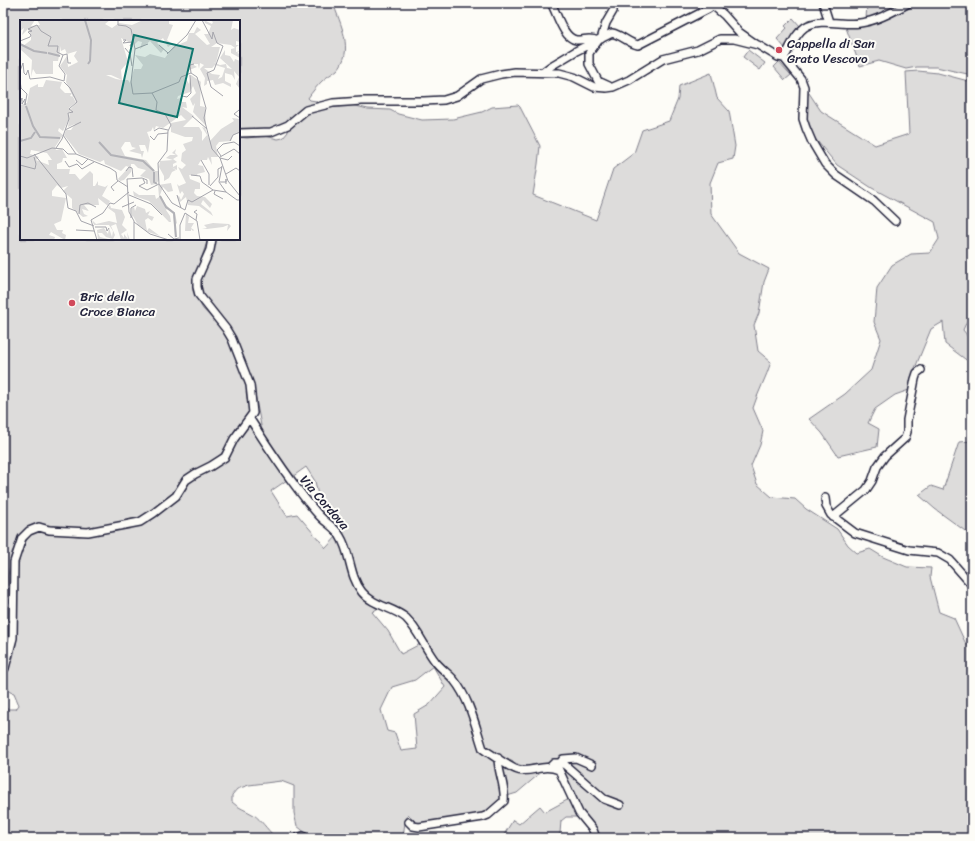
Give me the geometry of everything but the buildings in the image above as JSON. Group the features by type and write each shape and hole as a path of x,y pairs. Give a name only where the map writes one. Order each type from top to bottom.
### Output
{"street":[{"path":"551,3 570,38 576,40 592,38 599,40"},
{"path":"823,3 829,22"},
{"path":"784,58 797,35 811,24 829,22 849,24 869,22 908,3"},
{"path":"543,72 576,50 612,33 617,34 632,44 638,45 713,4 739,32 773,54 784,58 802,79 804,87 803,119 812,142 826,164 836,175 874,201 895,220"},
{"path":"613,11 599,40 589,53 589,64 598,81 613,87"},
{"path":"240,133 271,132 288,125 306,110 314,107 348,102 444,100 457,96 474,83 490,76 515,72 543,72 568,75 594,86 606,88 613,87 629,80 664,59 698,50 720,39 734,39 758,45"},
{"path":"3,670 5,668 13,638 14,562 22,538 29,531 40,527 49,530 88,532 140,522 176,496 186,480 225,457 234,439 253,413 250,385 237,352 226,329 199,295 197,287 197,279 209,254 212,240"},
{"path":"833,517 866,490 872,481 877,467 885,456 904,438 907,432 907,420 915,379 917,373 921,370"},
{"name":"Via Cordova","path":"250,419 283,470 311,507 341,536 346,548 352,573 362,593 405,618 413,626 435,662 454,680 467,699 483,749 518,770 531,770 550,767 554,763 560,763 563,759 576,758 592,764"},
{"path":"825,498 826,506 833,517 855,533 909,550 938,553 950,560 972,585"},
{"path":"409,822 413,826 419,827 477,819 488,815 504,801 498,767 498,758"},
{"path":"560,763 579,776 604,798 620,805"},
{"path":"550,767 559,770 579,813 593,830 596,838"}],"shaded area":[{"path":"3,3 333,3 342,28 345,54 337,70 325,78 308,98 316,101 317,104 277,129 249,131 240,129 240,20 20,20 20,240 208,240 193,283 193,291 203,309 222,329 234,349 245,380 249,409 248,415 236,428 226,448 218,457 149,513 140,517 93,528 36,524 21,534 12,552 8,576 10,616 7,653 3,663"},
{"path":"867,3 901,3 866,19"},
{"path":"911,3 972,3 972,75 936,67 917,67 906,69 879,61 860,66 845,25 851,25"},
{"path":"793,18 800,26 793,33 795,35 786,49 777,39 787,28 785,26"},
{"path":"748,50 765,63 760,70 743,57"},
{"path":"779,62 791,75 785,80 774,67"},
{"path":"918,71 938,73 972,82 972,314 963,330 970,341 970,358 969,362 945,344 943,322 931,329 913,373 909,390 895,395 875,409 868,423 879,429 877,447 838,456 822,433 809,419 845,394 871,370 881,339 874,322 877,288 892,265 911,254 930,253 939,239 935,222 872,188 837,165 812,135 805,116 807,90 821,111 875,145 909,134 906,72"},
{"path":"711,73 717,98 729,111 735,146 733,159 718,163 710,183 711,214 739,253 769,269 764,282 759,313 754,325 758,351 771,362 753,408 763,431 760,445 751,466 757,484 772,497 795,499 806,509 837,529 848,545 857,553 870,549 883,557 907,567 931,568 930,577 939,612 954,618 965,642 972,650 972,838 598,838 595,827 588,817 583,817 560,770 550,766 538,767 537,764 524,767 507,759 502,764 519,772 537,772 538,775 517,793 507,796 504,793 504,801 488,814 419,825 408,814 405,823 404,838 311,837 297,826 294,813 294,786 281,781 249,785 237,789 232,795 232,802 257,817 274,836 273,838 3,838 3,709 16,709 19,705 14,693 10,692 3,679 3,673 13,658 16,644 16,605 18,592 17,572 20,555 30,534 38,531 49,531 57,534 79,536 106,532 136,525 153,519 167,508 187,484 199,474 211,469 226,458 245,427 250,425 287,480 271,491 287,516 297,514 326,548 338,535 344,546 351,575 357,587 366,597 380,607 372,612 388,631 401,654 422,643 434,662 448,678 413,622 406,616 370,596 359,584 348,547 338,528 322,515 315,481 306,467 292,477 263,436 254,389 237,343 224,322 205,299 200,287 202,276 213,249 213,240 240,240 240,137 265,136 278,139 283,138 288,132 287,129 314,110 352,105 368,109 390,110 398,114 422,120 453,119 482,112 492,107 518,105 540,146 533,195 596,220 613,169 634,153 642,130 669,121 678,99 679,86","holes":["433,666 445,687 429,705 414,714 417,749 401,751 395,733 387,731 381,710 392,687 415,680"]},
{"path":"972,441 972,536 935,509 919,495 931,486 943,490 959,442"},
{"path":"569,799 579,817 566,817 561,821 560,833 557,838 502,838 513,820 519,824 540,806 545,812"}],"place":[{"name":"Cappella di San Grato Vescovo","path":"779,50"},
{"name":"Bric della Croce Bianca","path":"72,303"}]}
